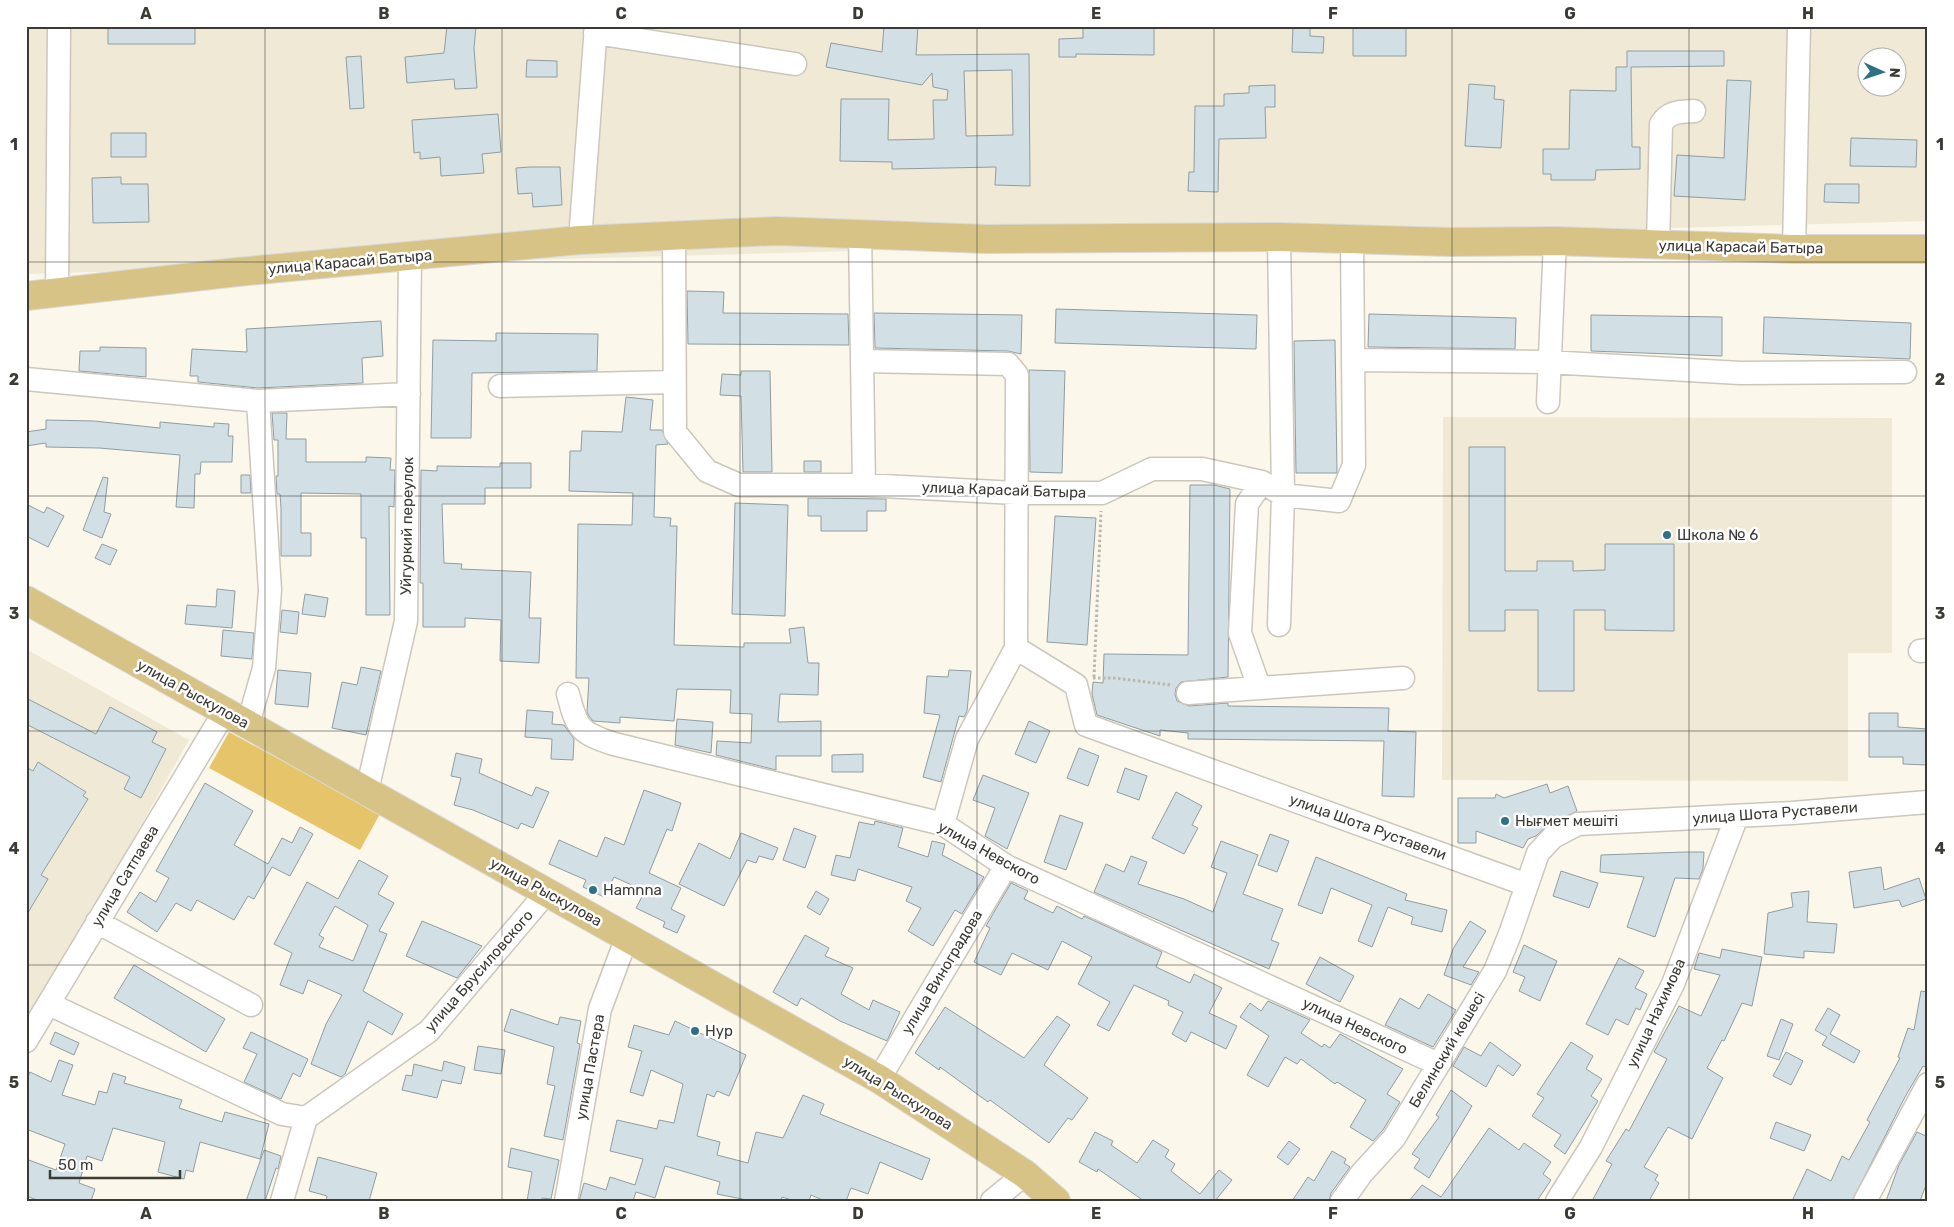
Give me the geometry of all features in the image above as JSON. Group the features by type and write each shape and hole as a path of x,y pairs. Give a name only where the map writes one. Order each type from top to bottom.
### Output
{"main road":[{"name":"улица Карасай Батыра","path":"26,296 580,240 674,234 776,231 860,232 987,238 1279,237 1451,242 1555,241 1794,249 1928,249"},
{"name":"улица Рыскулова","path":"26,600 879,1079 1025,1174 1056,1201"}],"street":[{"path":"57,293 59,26"},
{"path":"1794,249 1799,26"},
{"path":"580,240 596,29 795,64"},
{"path":"1658,245 1661,124 1666,115 1694,111"},
{"path":"860,232 864,361 864,485"},
{"name":"улица Карасай Батыра","path":"674,234 675,432 708,471 739,485 864,485 1016,493 1102,493 1152,469 1202,469 1262,482 1283,495 1340,501 1354,465 1352,238"},
{"path":"1279,237 1283,495 1280,625"},
{"path":"1548,402 1548,362 1555,241"},
{"name":"Уйгуркий переулок","path":"367,791 406,620 410,256"},
{"path":"1354,360 1548,362 1740,373 1905,372"},
{"path":"864,361 1008,364 1017,375 1016,648 967,739 943,824"},
{"path":"26,379 258,401 409,394"},
{"path":"500,386 674,382"},
{"name":"улица Сатпаева","path":"26,1041 97,922 237,718 264,668 270,590 258,401"},
{"path":"1259,687 1240,632 1247,504 1262,482"},
{"path":"1016,648 1085,682"},
{"path":"1188,693 1403,678"},
{"name":"улица Шота Руставели","path":"1085,682 1086,725 1527,885 1538,853 1553,836 1578,824 1737,816 1928,802"},
{"name":"улица Невского","path":"568,694 574,716 582,729 590,736 614,744 943,824 1006,866 1438,1064"},
{"name":"улица Нахимова","path":"1556,1201 1591,1147 1673,984 1737,816"},
{"name":"улица Виноградова","path":"879,1079 1006,866"},
{"name":"Белинский көшесi","path":"1342,1201 1362,1173 1394,1138 1495,971 1527,885"},
{"name":"улица Брусиловского","path":"306,1118 429,1031 547,892"},
{"path":"97,922 251,1005"},
{"name":"улица Пастера","path":"566,1201 600,1009 627,937"},
{"path":"48,1004 282,1114 306,1118 282,1201"},
{"path":"1865,1201 1928,1084"},
{"path":"992,1201 1025,1174"}],"path":[{"path":"1102,493 1085,682 1168,684 1188,693"}],"shaded area":[{"path":"26,26 1928,26 1928,221 26,274"},
{"name":"Школа № 6","path":"1443,417 1892,418 1892,653 1848,653 1848,781 1442,780"},
{"path":"26,649 189,740 26,1030"},
{"path":"229,732 380,814 360,850 209,768"}],"building":[{"path":"108,26 195,26 195,44 108,44"},
{"path":"447,26 476,26 474,48 477,88 455,89 454,79 407,83 405,57 444,53"},
{"path":"884,26 918,26 916,55 1029,54 1030,186 995,185 996,167 892,169 892,162 840,161 841,99 889,99 888,140 934,139 933,100 947,100 948,90 933,87 932,73 922,85 826,67 831,43 882,52","holes":["1012,70 1013,135 966,136 964,71"]},
{"path":"1083,26 1154,26 1154,55 1076,54 1076,57 1059,57 1059,39 1083,38"},
{"path":"1293,26 1310,27 1310,36 1324,37 1323,53 1292,52"},
{"path":"1353,26 1406,26 1406,56 1353,56"},
{"path":"1627,51 1724,51 1724,66 1631,67 1632,147 1640,147 1640,169 1596,170 1595,180 1551,180 1551,174 1543,174 1543,149 1569,149 1570,90 1616,91 1616,67 1627,67"},
{"path":"361,56 364,108 350,109 346,57"},
{"path":"527,60 557,61 557,77 526,77"},
{"path":"1727,80 1751,81 1745,200 1674,196 1677,155 1724,158"},
{"path":"1469,84 1495,86 1494,99 1504,100 1501,148 1465,146"},
{"path":"1275,85 1275,107 1265,107 1266,138 1219,139 1218,192 1188,191 1189,172 1194,172 1195,106 1224,106 1224,94 1249,93 1249,86"},
{"path":"498,114 501,152 482,154 484,173 441,176 440,157 420,159 420,152 414,153 412,120"},
{"path":"111,133 146,133 146,157 111,157"},
{"path":"1851,138 1917,140 1916,167 1850,166"},
{"path":"560,167 562,205 533,207 532,193 518,194 516,168"},
{"path":"121,177 121,184 148,184 149,222 93,223 92,178"},
{"path":"1825,184 1859,184 1859,203 1824,202"},
{"path":"687,291 724,292 723,313 848,314 849,345 688,344"},
{"path":"1056,309 1257,315 1256,349 1055,343"},
{"path":"874,313 1022,315 1021,354 1008,351 875,348"},
{"path":"1369,314 1516,318 1515,349 1368,347"},
{"path":"1591,315 1722,317 1722,356 1591,351"},
{"path":"1764,317 1911,323 1910,359 1763,353"},
{"path":"381,321 383,356 362,358 363,383 258,388 198,382 198,376 190,376 192,349 247,352 246,329"},
{"path":"496,333 598,334 597,371 472,373 471,438 431,438 433,340 496,341"},
{"path":"1335,340 1337,473 1296,473 1294,341"},
{"path":"100,347 146,348 146,377 79,371 80,351 100,351"},
{"path":"1029,370 1065,371 1062,473 1030,472"},
{"path":"741,371 770,371 772,472 743,472 741,396 720,395 722,374 741,375"},
{"path":"626,397 653,400 650,430 662,430 668,444 656,445 654,517 671,518 670,526 677,526 674,645 744,647 744,643 791,643 789,629 804,627 808,663 819,663 818,695 780,694 778,722 821,721 821,756 776,756 776,770 716,755 717,741 751,743 752,714 730,713 731,690 677,689 674,721 620,717 620,723 593,721 589,716 587,712 589,678 576,678 578,524 632,525 633,493 569,491 570,451 581,451 582,431 622,432"},
{"path":"272,413 287,413 286,439 306,439 306,462 366,462 366,457 391,458 390,470 395,470 394,507 389,506 390,615 366,615 366,538 361,538 361,494 301,493 301,533 311,533 311,556 281,556 281,508 280,494 277,494 276,476 278,476 278,440 274,440"},
{"path":"46,420 94,421 160,428 160,422 214,427 214,423 229,424 228,436 233,436 232,462 201,462 200,474 195,474 194,508 176,507 180,455 99,448 46,447 46,443 26,446 26,432 46,429"},
{"path":"1469,447 1505,447 1505,571 1537,571 1537,561 1573,561 1573,571 1605,570 1605,544 1674,544 1674,631 1605,630 1605,610 1574,610 1574,691 1538,691 1538,610 1505,610 1505,631 1469,631"},
{"path":"804,461 821,461 821,472 804,472"},
{"path":"500,463 531,463 531,488 485,488 485,504 442,504 444,563 462,564 461,569 531,572 529,618 541,618 539,663 500,661 501,620 465,618 465,627 423,627 423,583 420,583 421,470 437,471 437,466 500,467"},
{"path":"241,475 250,475 251,493 241,493"},
{"path":"103,477 108,478 104,512 111,514 102,538 83,530"},
{"path":"1190,485 1214,485 1230,489 1228,677 1181,682 1176,688 1177,701 1189,706 1228,703 1228,706 1389,708 1388,731 1416,732 1414,797 1382,796 1384,741 1188,739 1188,733 1160,730 1160,736 1097,715 1092,694 1093,682 1103,683 1104,654 1188,655"},
{"path":"808,498 886,499 886,511 867,511 867,531 821,531 821,516 808,516"},
{"path":"735,503 788,505 785,616 732,614"},
{"path":"26,504 44,513 47,507 64,516 48,547 26,536"},
{"path":"1055,516 1096,518 1087,645 1047,642"},
{"path":"102,544 117,550 110,565 95,558"},
{"path":"217,589 235,591 232,628 185,624 187,605 216,607"},
{"path":"305,594 328,598 325,617 302,614"},
{"path":"282,610 299,612 297,634 280,632"},
{"path":"223,630 254,633 252,659 221,656"},
{"path":"361,667 381,671 366,735 332,728 342,682 357,685"},
{"path":"278,670 311,673 308,707 275,704"},
{"path":"949,670 971,671 967,711 964,717 959,716 941,782 923,777 940,715 924,713 927,676 948,677"},
{"path":"26,698 96,734 110,707 157,732 152,742 166,749 141,798 124,789 130,777 26,724"},
{"path":"527,710 553,712 552,724 564,725 574,739 573,760 551,759 552,739 525,737"},
{"path":"1869,713 1898,713 1898,727 1928,729 1928,765 1903,764 1903,757 1869,757"},
{"path":"677,719 713,722 711,753 675,745"},
{"path":"1029,721 1050,731 1036,763 1015,754"},
{"path":"1079,748 1099,756 1088,786 1067,778"},
{"path":"456,753 482,759 479,773 532,796 536,787 549,792 533,828 521,823 518,829 473,810 454,805 461,778 451,776"},
{"path":"863,754 863,772 832,772 832,755"},
{"path":"38,762 86,792 83,796 88,799 41,875 48,879 26,916 26,767 33,771"},
{"path":"1125,768 1147,776 1139,800 1117,792"},
{"path":"983,775 1029,793 1007,849 985,836 995,808 973,800"},
{"path":"205,783 253,811 234,845 268,864 282,838 292,843 300,827 313,834 290,876 272,867 254,899 248,896 234,920 197,900 191,911 176,903 157,932 127,912 140,892 156,902 169,878 156,871"},
{"path":"1547,784 1550,793 1568,786 1577,811 1547,826 1536,836 1528,839 1523,848 1476,831 1476,843 1458,843 1458,798 1495,798 1496,794 1504,798"},
{"path":"644,790 681,803 672,831 667,829 649,873 681,888 671,909 685,916 677,933 663,927 665,922 636,908 645,891 614,877 604,897 583,887 586,880 549,864 559,840 597,857 605,837 624,845"},
{"path":"1176,792 1202,806 1192,825 1198,828 1184,854 1152,838"},
{"path":"1060,815 1083,823 1066,870 1044,862"},
{"path":"875,821 903,828 898,847 928,857 932,841 945,844 942,855 984,877 962,914 955,910 933,946 908,931 921,908 906,901 912,887 858,869 855,881 831,875 836,855 850,858 859,822 874,825"},
{"path":"794,828 816,836 805,868 783,860"},
{"path":"741,833 778,848 773,860 759,856 756,863 747,860 724,906 679,884 699,843 730,859"},
{"path":"1270,834 1289,841 1277,872 1258,865"},
{"path":"1221,841 1258,855 1243,894 1283,909 1271,940 1279,943 1269,969 1094,892 1106,864 1124,872 1131,856 1147,862 1138,884 1184,899 1213,912 1227,873 1211,867"},
{"path":"1704,852 1703,869 1699,879 1675,878 1655,937 1627,927 1644,877 1600,872 1601,855"},
{"path":"1316,857 1407,894 1405,900 1447,910 1442,932 1411,924 1413,917 1388,907 1372,947 1358,941 1372,905 1331,888 1322,914 1298,905"},
{"path":"359,860 388,876 378,894 394,903 379,931 387,934 363,991 403,1014 392,1035 368,1021 345,1074 341,1077 311,1064 326,1024 342,995 308,980 303,994 280,985 292,953 274,944 307,882 338,899","holes":["335,906 368,925 353,961 319,947 324,938 319,935"]},
{"path":"1881,867 1884,890 1919,878 1926,899 1902,907 1899,900 1854,908 1849,872"},
{"path":"1561,871 1598,883 1589,908 1553,896"},
{"path":"1011,883 1028,891 1024,899 1053,913 1057,906 1082,919 1084,916 1162,952 1156,967 1190,983 1194,974 1222,988 1209,1013 1237,1026 1226,1049 1191,1032 1186,1042 1172,1034 1183,1012 1168,1005 1169,1001 1134,985 1109,1031 1097,1025 1110,1002 1078,984 1092,957 1062,941 1048,970 1012,953 1001,975 974,962 990,928 986,926"},
{"path":"816,891 829,899 820,915 807,907"},
{"path":"1809,891 1807,922 1837,924 1834,953 1804,951 1804,958 1764,954 1768,913 1793,907 1791,893"},
{"path":"422,921 482,946 457,978 406,956"},
{"path":"1470,921 1486,931 1463,967 1479,972 1471,985 1444,975 1453,949"},
{"path":"805,935 829,948 825,956 853,968 841,994 869,1010 873,1000 900,1012 887,1041 840,1021 801,998 797,1006 773,992"},
{"path":"1524,945 1557,961 1540,1001 1519,991 1525,977 1513,972"},
{"path":"1722,949 1762,957 1752,1006 1742,1003 1724,1041 1722,1040 1707,1068 1723,1078 1692,1139 1668,1127 1644,1167 1658,1175 1655,1180 1659,1183 1649,1201 1592,1201 1612,1164 1606,1161 1626,1129 1629,1131 1667,1059 1654,1052 1679,1006 1701,1016 1720,975 1694,969 1699,953 1720,958"},
{"path":"1320,957 1354,976 1340,1002 1306,984"},
{"path":"1619,958 1644,971 1635,988 1647,994 1640,1010 1636,1008 1628,1025 1616,1019 1608,1035 1586,1024"},
{"path":"134,965 225,1019 206,1052 114,998"},
{"path":"1921,991 1928,992 1928,1068 1923,1066 1905,1097 1852,1201 1792,1201 1807,1169 1831,1181 1842,1156 1849,1160 1870,1122 1867,1120 1900,1058 1898,1057 1908,1028 1914,1030"},
{"path":"1428,994 1456,1010 1433,1047 1385,1025 1400,998 1419,1009"},
{"path":"1268,1001 1310,1020 1301,1033 1322,1047 1324,1044 1330,1048 1340,1034 1403,1069 1387,1094 1400,1102 1383,1130 1373,1141 1350,1127 1366,1100 1337,1082 1335,1084 1301,1059 1297,1064 1285,1057 1268,1087 1247,1075 1269,1036 1240,1017 1250,1003 1261,1011"},
{"path":"945,1007 1024,1058 1057,1016 1070,1025 1044,1065 1088,1098 1072,1120 1068,1118 1049,1143 990,1100 988,1102 940,1067 939,1070 915,1053"},
{"path":"1828,1008 1840,1015 1830,1034 1860,1051 1854,1063 1822,1045 1827,1037 1815,1030"},
{"path":"511,1009 558,1025 560,1017 581,1021 577,1043 580,1044 563,1140 544,1136 555,1086 547,1084 554,1047 504,1031"},
{"path":"1781,1019 1793,1024 1779,1060 1767,1056"},
{"path":"675,1021 746,1055 729,1096 717,1091 714,1097 707,1094 697,1136 720,1142 717,1155 748,1163 756,1132 783,1138 803,1095 824,1104 820,1114 930,1159 922,1180 880,1162 868,1194 851,1188 846,1201 825,1201 811,1195 809,1201 795,1201 782,1197 781,1201 752,1201 717,1194 720,1182 665,1166 655,1198 636,1192 633,1201 579,1201 584,1183 606,1190 610,1177 635,1185 643,1159 610,1151 617,1120 657,1129 659,1120 674,1123 683,1084 651,1070 643,1096 630,1092 642,1051 628,1047 634,1025 669,1035"},
{"path":"55,1032 79,1043 74,1055 50,1044"},
{"path":"251,1032 308,1059 300,1077 293,1073 281,1099 244,1082 257,1054 243,1048"},
{"path":"1490,1042 1521,1065 1513,1076 1498,1065 1486,1087 1453,1066 1464,1047 1481,1056"},
{"path":"1571,1042 1593,1056 1586,1069 1602,1079 1591,1096 1598,1101 1565,1154 1554,1146 1561,1135 1532,1116 1544,1098 1537,1094"},
{"path":"478,1046 505,1050 501,1074 474,1070"},
{"path":"1786,1052 1803,1061 1791,1085 1773,1076"},
{"path":"59,1060 73,1065 62,1095 95,1105 99,1091 107,1093 113,1073 126,1077 124,1083 182,1100 179,1108 222,1122 225,1112 269,1124 260,1159 200,1142 193,1172 186,1170 184,1179 158,1172 165,1142 113,1128 102,1161 87,1156 79,1183 95,1189 91,1201 40,1201 26,1196 26,1159 56,1170 65,1144 26,1129 26,1080 30,1072 51,1082"},
{"path":"444,1061 465,1067 461,1084 442,1080 437,1098 402,1090 406,1075 412,1076 414,1064 442,1071"},
{"path":"1451,1090 1472,1106 1429,1178 1414,1168 1420,1159 1412,1154 1439,1117 1436,1115"},
{"path":"1776,1122 1811,1135 1804,1151 1770,1138"},
{"path":"1489,1128 1519,1150 1524,1143 1551,1162 1543,1174 1551,1180 1537,1201 1409,1201 1422,1185 1441,1197"},
{"path":"1095,1132 1113,1141 1111,1145 1137,1163 1153,1140 1169,1150 1165,1157 1175,1164 1171,1171 1200,1194 1219,1170 1232,1180 1215,1201 1144,1201 1098,1169 1097,1172 1079,1162"},
{"path":"1917,1132 1928,1137 1928,1180 1920,1201 1886,1201 1899,1165"},
{"path":"1289,1141 1300,1149 1288,1165 1277,1157"},
{"path":"511,1148 559,1160 551,1199 542,1198 542,1201 527,1201 532,1172 508,1167"},
{"path":"264,1150 281,1156 278,1169 276,1168 265,1201 246,1201"},
{"path":"1332,1151 1346,1159 1344,1163 1350,1167 1331,1193 1329,1201 1292,1201 1308,1177 1314,1181"},
{"path":"318,1157 377,1173 369,1201 326,1201 327,1196 309,1191"}],"place":[{"name":"Школа № 6","path":"1667,535"},
{"name":"Нығмет мешіті","path":"1505,821"},
{"name":"Hamnna","path":"593,890"},
{"name":"Hyp","path":"695,1031"}]}
